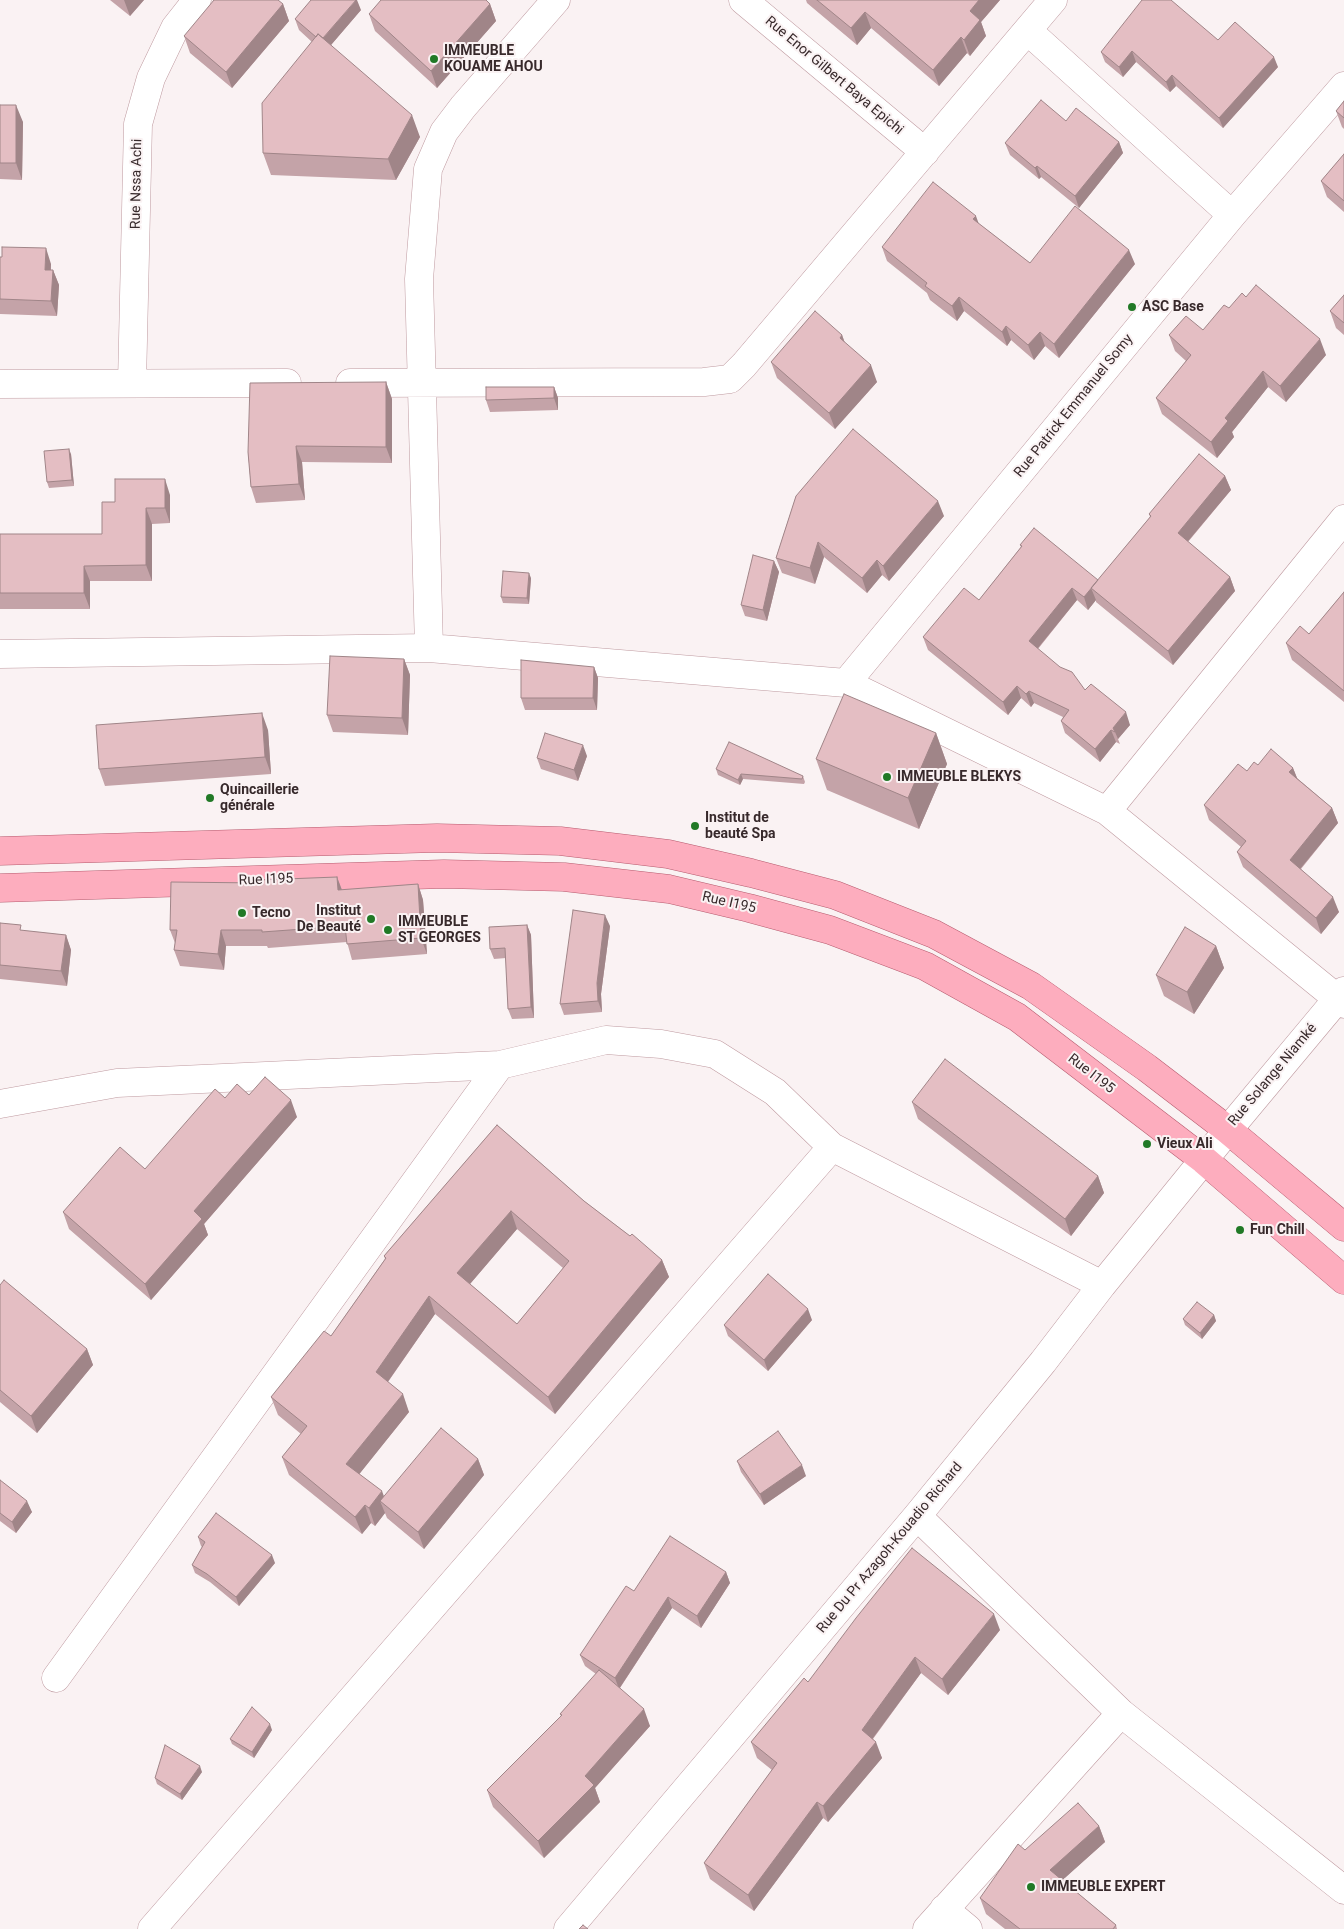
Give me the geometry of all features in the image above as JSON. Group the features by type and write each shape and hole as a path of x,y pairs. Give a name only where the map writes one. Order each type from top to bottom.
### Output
{"main road":[{"path":"0,850 437,838 560,840 668,854 835,895 934,934 1031,986 1147,1068 1228,1130 1344,1227"},
{"name":"Rue I195","path":"0,888 444,874 564,877 669,889 830,930 925,966 1017,1016 1204,1160 1344,1280"}],"street":[{"name":"Rue Nssa Achi","path":"132,384 138,124 151,78 175,28 197,0"},
{"path":"429,648 419,279 428,169 444,132 463,106 556,0"},
{"name":"Rue Enor Gilbert Baya Epichi","path":"744,0 925,152"},
{"path":"0,384 704,382 730,379 744,365 1053,0"},
{"path":"1028,31 1232,215"},
{"name":"Rue Patrick Emmanuel Somy","path":"846,683 1232,215 1344,86"},
{"path":"1107,811 1344,519"},
{"path":"0,654 429,648 846,683 1107,811 1342,998"},
{"name":"Rue Solange Niamké","path":"1204,1160 1342,998"},
{"path":"0,1104 117,1083 500,1065 606,1040 661,1044 715,1054 775,1092 832,1147 1102,1286"},
{"path":"56,1678 500,1065"},
{"path":"152,1929 832,1147"},
{"name":"Rue Du Pr Azagoh-Kouadio Richard","path":"568,1929 917,1516 1204,1160"},
{"path":"917,1516 1121,1713 1344,1890"},
{"path":"968,1929 935,1919 1121,1713"}],"building":[{"path":"214,0 278,0 283,4 226,72 184,36"},
{"path":"311,0 356,0 323,38 318,34 316,37 295,19"},
{"name":"IMMEUBLE KOUAME AHOU","path":"381,0 486,0 490,4 431,71 369,14"},
{"path":"817,0 979,0 970,11 980,20 964,40 961,37 933,70 865,12 851,28"},
{"path":"1142,0 1171,0 1218,40 1235,22 1274,57 1219,118 1172,75 1166,82 1132,51 1119,67 1101,52"},
{"path":"318,34 412,115 388,159 263,153 262,103"},
{"path":"1041,100 1066,121 1076,108 1119,142 1075,196 1037,166 1035,168 1005,143"},
{"path":"1344,101 1344,118 1336,111"},
{"path":"0,105 16,105 16,163 0,163"},
{"path":"1344,154 1344,201 1321,181"},
{"path":"933,182 976,216 973,219 1030,263 1075,206 1129,250 1054,344 1040,332 1028,345 1006,326 1002,332 959,297 952,306 925,286 927,283 882,247"},
{"path":"2,247 46,248 45,270 53,270 51,301 0,299 0,257 2,257"},
{"path":"1256,285 1320,339 1280,386 1263,371 1225,418 1228,421 1211,442 1156,398 1191,355 1169,335 1186,316 1203,330 1224,305 1229,308 1242,293 1246,297"},
{"path":"1344,295 1344,323 1330,311"},
{"path":"815,311 842,335 840,338 871,365 829,413 771,362"},
{"path":"386,382 386,447 296,446 299,484 251,487 248,452 250,383"},
{"path":"486,387 554,387 554,398 486,400"},
{"path":"853,429 938,501 883,566 877,560 862,578 818,542 810,568 776,558 796,496"},
{"path":"69,449 72,480 47,482 44,451"},
{"path":"1199,454 1225,476 1178,533 1230,577 1168,651 1091,588 1151,516 1149,514"},
{"path":"115,479 165,479 165,508 146,508 146,565 84,566 84,593 0,593 0,534 102,534 102,502 115,502"},
{"path":"1034,528 1098,580 1084,597 1072,588 1029,641 1060,667 1072,672 1085,690 1091,684 1126,712 1113,728 1115,732 1111,730 1095,749 1061,721 1069,710 1029,691 1026,694 1017,686 1003,702 923,637 964,588 979,600"},
{"path":"753,555 774,561 763,610 741,605"},
{"path":"503,571 529,573 527,598 501,597"},
{"path":"1344,592 1344,691 1286,643 1300,626 1309,634"},
{"path":"330,656 404,659 402,718 327,715"},
{"path":"521,660 594,667 593,698 521,698"},
{"path":"844,694 936,733 908,798 816,759"},
{"path":"262,713 265,757 99,769 96,725"},
{"path":"545,733 583,745 574,770 537,758"},
{"path":"729,742 803,776 802,779 741,774 738,780 716,769"},
{"path":"1271,749 1293,768 1289,772 1332,808 1290,860 1333,897 1316,918 1237,852 1246,841 1204,805 1238,764 1247,771 1254,762 1258,765"},
{"path":"337,877 338,890 418,884 421,938 347,944 345,926 262,932 262,930 221,930 218,954 174,950 177,930 170,930 171,882 259,883 259,880"},
{"path":"573,910 605,915 597,983 598,1001 560,1004"},
{"path":"0,923 21,925 20,930 66,935 61,971 0,965"},
{"path":"527,925 531,1007 508,1009 505,948 490,949 489,927"},
{"path":"1185,927 1216,946 1187,992 1156,975"},
{"path":"945,1059 1098,1176 1065,1219 912,1102"},
{"path":"265,1077 291,1100 194,1211 202,1219 145,1284 63,1212 120,1147 145,1169 215,1089 225,1098 237,1084 249,1095"},
{"path":"497,1125 584,1201 630,1236 632,1234 662,1260 548,1397 429,1296 376,1372 403,1394 346,1464 382,1491 369,1508 365,1505 355,1517 282,1457 307,1426 271,1397 324,1331 331,1336 386,1258 384,1256","holes":["511,1211 569,1261 517,1324 457,1273"]},
{"path":"768,1274 808,1309 764,1360 724,1325"},
{"path":"4,1280 87,1349 31,1416 0,1390 0,1285"},
{"path":"1197,1302 1214,1315 1200,1333 1183,1319"},
{"path":"441,1428 478,1459 418,1532 380,1501"},
{"path":"778,1431 802,1465 760,1494 737,1461"},
{"path":"0,1480 27,1501 12,1522 0,1513"},
{"path":"216,1513 272,1555 236,1597 207,1574 192,1565 205,1542 198,1537"},
{"path":"670,1536 726,1572 697,1616 668,1597 615,1678 580,1655 626,1586 634,1591"},
{"path":"912,1548 994,1614 942,1679 915,1657 862,1730 876,1742 823,1806 817,1802 748,1895 704,1863 777,1763 751,1742 804,1678 808,1682"},
{"path":"599,1670 644,1709 585,1776 594,1785 538,1841 487,1790 562,1715 560,1714"},
{"path":"252,1707 270,1724 252,1752 230,1739"},
{"path":"165,1745 200,1766 180,1794 155,1778"},
{"path":"1078,1803 1099,1826 1050,1870 1116,1925 1113,1929 1020,1929 980,1898 1018,1844 1025,1850"},
{"path":"583,1925 588,1929 579,1929"}],"place":[{"name":"IMMEUBLE KOUAME AHOU","path":"434,59"},
{"name":"ASC Base","path":"1132,307"},
{"name":"IMMEUBLE BLEKYS","path":"887,777"},
{"name":"Quincaillerie générale","path":"210,798"},
{"name":"Institut de beauté Spa","path":"695,826"},
{"name":"Tecno","path":"242,913"},
{"name":"Institut De Beauté","path":"371,919"},
{"name":"IMMEUBLE ST GEORGES","path":"388,930"},
{"name":"Vieux Ali","path":"1147,1144"},
{"name":"Fun Chill","path":"1240,1230"},
{"name":"IMMEUBLE EXPERT","path":"1031,1887"}]}
